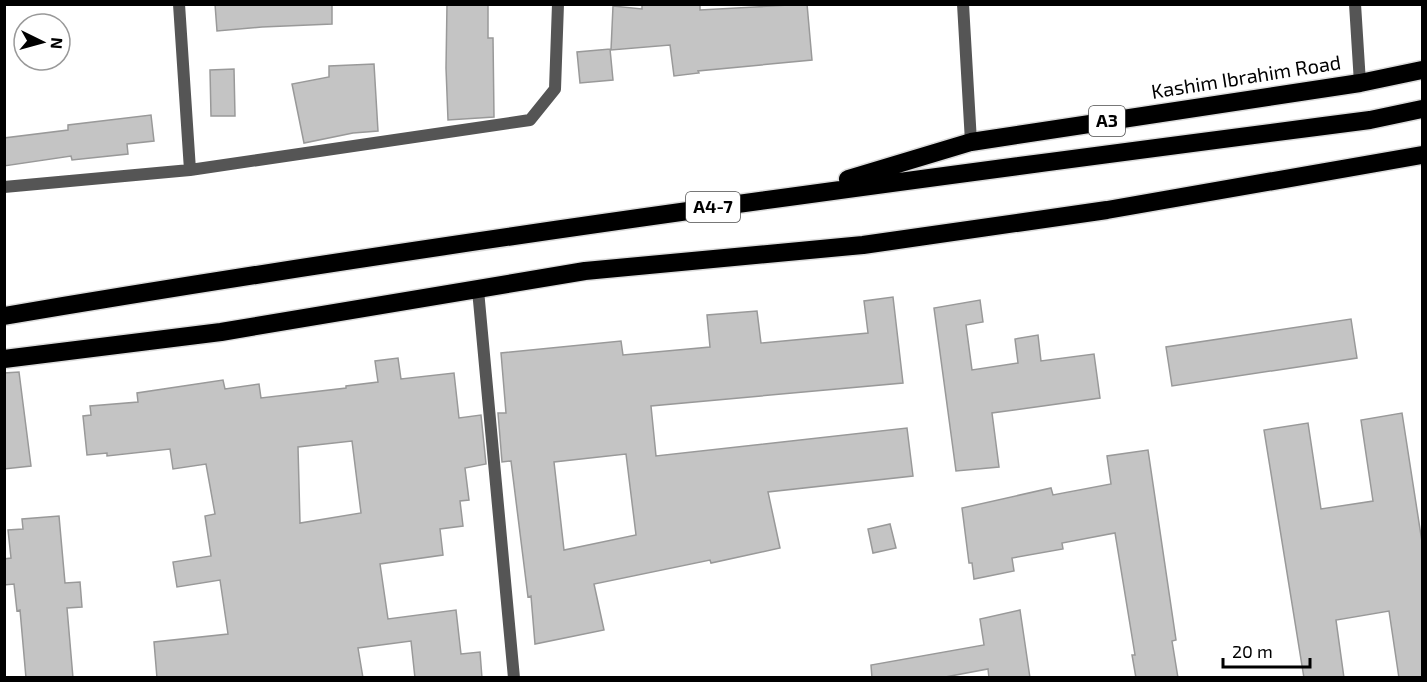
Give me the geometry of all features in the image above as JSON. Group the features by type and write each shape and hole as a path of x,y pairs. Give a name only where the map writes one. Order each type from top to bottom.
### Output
{"highway":[{"name":"Kashim Ibrahim Road","path":"797,195 971,142 1360,83 1422,70"},
{"name":"A4-7","path":"4,316 150,291 797,195 1370,120 1422,109"},
{"path":"4,359 221,332 585,271 874,243 1107,210 1422,154"}],"street":[{"path":"179,4 190,170"},
{"path":"4,187 190,170 530,120 555,89 558,4"},
{"path":"963,4 971,142"},
{"path":"1355,4 1360,83"},
{"path":"478,290 514,678"}],"building":[{"path":"215,4 332,4 332,24 217,31"},
{"path":"447,4 488,4 488,38 493,38 494,117 448,120"},
{"path":"642,4 700,4 700,10 807,4 812,60 698,71 699,73 674,76 670,45 611,50 613,6 642,9"},
{"path":"610,49 613,80 580,83 577,52"},
{"path":"374,64 378,131 353,133 304,143 292,84 329,77 329,66"},
{"path":"234,69 235,116 211,116 210,70"},
{"path":"151,115 154,141 127,144 128,154 72,160 71,156 4,166 4,138 68,130 68,125"},
{"path":"893,297 903,383 651,406 656,456 907,428 913,476 768,492 780,548 594,584 604,630 535,644 531,596 528,597 511,461 502,462 498,413 506,413 501,353 621,341 623,355 710,347 707,315 757,311 761,343 868,333 864,301","holes":["626,454 636,535 564,550 554,462"]},
{"path":"980,300 983,322 966,325 972,370 1018,363 1015,339 1038,335 1041,361 1094,354 1100,398 992,413 999,467 956,471 934,308"},
{"path":"1351,319 1357,358 1172,386 1166,347"},
{"path":"398,358 401,379 454,373 459,418 481,415 486,464 465,468 469,500 460,501 463,526 440,529 443,555 380,564 388,619 456,610 461,654 480,652 482,678 415,678 411,641 358,648 363,678 157,678 154,642 228,634 220,580 177,587 173,562 211,556 205,516 215,514 206,464 173,469 170,449 107,456 107,453 87,455 83,416 91,415 90,406 138,402 137,393 223,380 225,389 259,384 261,398 378,382 375,361","holes":["352,441 361,513 300,523 298,447"]},
{"path":"19,372 31,466 4,469 4,373"},
{"path":"1402,413 1422,542 1422,678 1399,678 1389,611 1336,620 1344,678 1304,678 1264,430 1308,423 1321,509 1373,501 1361,420"},
{"path":"1148,450 1176,640 1172,641 1178,678 1136,678 1132,655 1135,655 1115,533 1062,543 1063,549 1012,558 1014,571 974,579 972,563 969,563 962,508 1051,488 1053,495 1111,484 1107,456"},
{"path":"59,516 65,583 80,582 82,607 67,608 73,678 26,678 20,610 17,611 14,584 4,585 4,559 11,558 8,530 23,529 22,519"},
{"path":"890,524 896,548 873,553 868,529"},
{"path":"1020,610 1030,678 989,678 988,669 940,678 872,678 871,665 984,645 980,619"}]}
